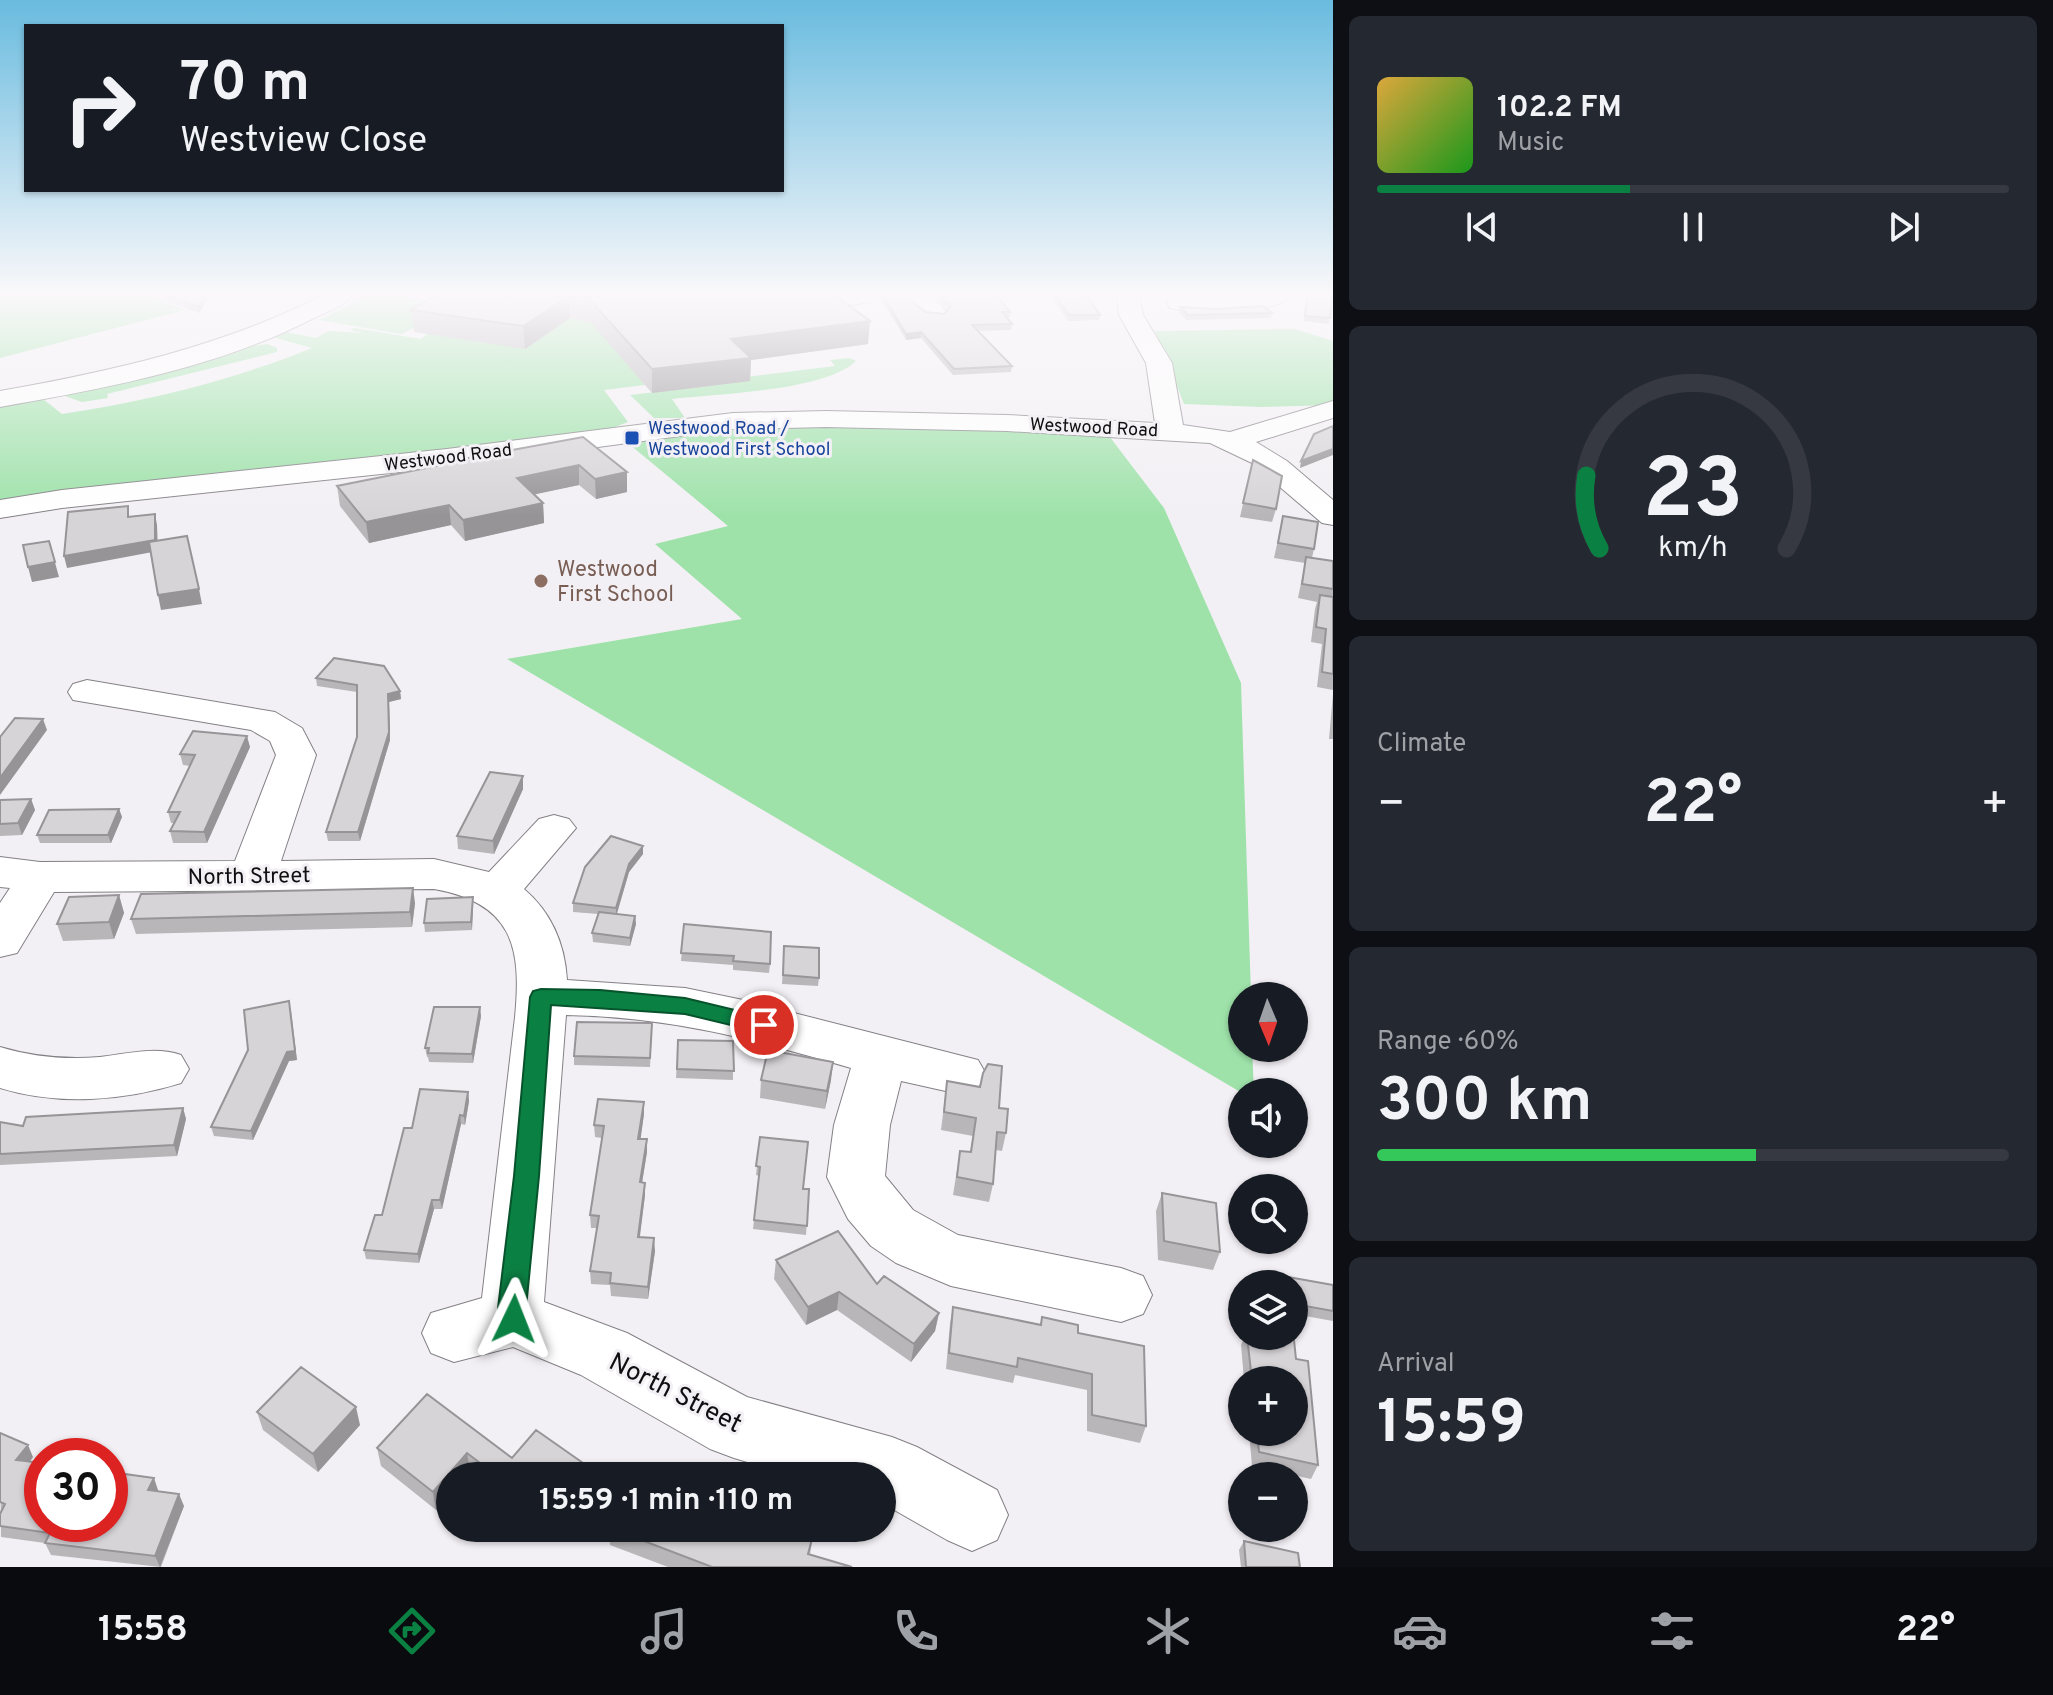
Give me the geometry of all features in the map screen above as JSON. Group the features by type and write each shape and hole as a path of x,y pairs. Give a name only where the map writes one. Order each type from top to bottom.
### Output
{"street":[{"path":"0,399 154,369"},
{"path":"1160,369 1170,431"},
{"path":"1232,440 1333,409"},
{"name":"Westwood Road","path":"0,509 447,458 733,421 826,419 1170,431 1232,440"},
{"path":"1232,440 1275,466 1333,516"},
{"path":"87,692 261,720 283,730 293,742 296,755 253,875"},
{"path":"497,891 554,828"},
{"path":"0,941 20,874"},
{"name":"North Street","path":"20,874 434,874 467,880 497,891 524,917 535,936 541,962 541,997 527,1176 512,1308 484,1326 604,1354 734,1426 892,1471 972,1515"},
{"path":"541,997 600,998 685,1006 959,1074"},
{"path":"881,1057 862,1125 856,1177 869,1202 892,1228 917,1245 951,1260 1121,1295"},
{"path":"0,1067 47,1079 106,1077 162,1069"}],"green space":[{"path":"159,369 208,369 107,394 108,398 82,402 62,395"},
{"path":"254,369 632,369 645,385 604,390 628,422 610,429 0,503 0,403 43,399 62,414 158,396"},
{"path":"810,369 844,369 796,385 672,399 685,418 654,418 630,395 749,381 746,377"},
{"path":"1170,369 1333,369 1333,405 1261,407 1184,404"},
{"path":"763,420 1103,428 1164,508 1241,683 1251,982 1228,982 1228,1062 1253,1062 1253,1078 1228,1078 1228,1085 507,659 742,619 655,544 728,526 623,439"}],"building":[{"path":"1333,426 1333,449 1301,461 1314,434"},
{"path":"583,437 627,472 595,479 579,465 517,478 543,503 463,520 449,505 366,522 337,486 437,466 435,464"},
{"path":"1253,460 1282,476 1276,509 1243,503"},
{"path":"128,506 128,517 155,514 155,540 64,556 68,512"},
{"path":"1283,516 1318,522 1314,549 1278,543"},
{"path":"187,536 199,589 158,595 149,542"},
{"path":"49,541 55,562 28,567 23,545"},
{"path":"1306,557 1333,561 1333,589 1302,584"},
{"path":"1320,595 1333,597 1333,674 1322,672 1326,629 1316,627"},
{"path":"334,658 384,666 400,691 388,694 389,732 358,832 326,832 357,737 357,685 316,678"},
{"path":"15,718 43,719 0,778 0,737"},
{"path":"193,731 247,736 204,832 170,831 180,812 168,812 195,755 180,754"},
{"path":"490,772 523,776 493,841 457,836"},
{"path":"31,799 18,823 0,824 0,800"},
{"path":"119,809 108,835 37,835 49,810"},
{"path":"611,836 643,846 629,864 616,908 573,903 585,867"},
{"path":"413,888 410,912 131,919 141,894"},
{"path":"119,895 109,922 57,924 69,897"},
{"path":"473,897 471,922 424,923 427,899"},
{"path":"599,912 635,916 630,938 592,933"},
{"path":"684,924 771,932 770,964 733,961 734,956 681,953"},
{"path":"784,946 819,948 819,978 783,975"},
{"path":"289,1001 295,1051 287,1052 251,1131 211,1127 248,1050 244,1010"},
{"path":"434,1007 480,1007 472,1054 428,1053 429,1048 425,1048"},
{"path":"577,1022 652,1023 650,1058 574,1056"},
{"path":"678,1040 733,1041 734,1071 677,1069"},
{"path":"768,1050 833,1062 827,1091 761,1080"},
{"path":"988,1064 1002,1066 999,1108 1008,1109 1006,1133 997,1132 993,1184 957,1177 960,1151 971,1152 976,1118 944,1112 947,1081 980,1087"},
{"path":"420,1089 468,1092 440,1200 432,1200 418,1254 364,1250 375,1215 382,1215 404,1128 412,1128"},
{"path":"598,1099 644,1102 638,1139 647,1139 640,1182 645,1183 638,1237 654,1238 648,1287 610,1283 611,1273 590,1271 599,1216 590,1215 604,1126 594,1125"},
{"path":"183,1108 174,1145 0,1154 0,1122 23,1126 26,1117"},
{"path":"760,1137 808,1142 803,1189 809,1189 807,1226 754,1220"},
{"path":"1162,1193 1216,1203 1220,1252 1164,1241"},
{"path":"838,1231 877,1284 884,1276 939,1313 914,1344 839,1292 808,1307 776,1260"},
{"path":"1308,1281 1333,1285 1333,1311 1308,1307"},
{"path":"953,1307 1041,1325 1042,1317 1078,1325 1078,1333 1144,1346 1146,1426 1092,1415 1092,1374 1018,1358 1017,1367 949,1353"},
{"path":"1249,1350 1295,1350 1296,1359 1308,1361 1318,1465 1259,1452 1258,1446 1308,1446 1308,1366 1250,1366"},
{"path":"301,1367 356,1407 313,1454 257,1412"},
{"path":"427,1394 512,1458 536,1430 582,1462 479,1462 467,1453 459,1462 436,1462 436,1489 433,1492 377,1448"},
{"path":"0,1433 24,1443 24,1450 16,1460 24,1461 24,1529 0,1526 0,1514 5,1504 0,1502"},
{"path":"128,1474 154,1478 148,1490 179,1494 155,1556 45,1543 128,1542"},
{"path":"647,1542 811,1542 808,1554 852,1567 712,1567"},
{"path":"1244,1542 1298,1553 1300,1567 1246,1567"}],"place":[{"name":"Westwood Road / Westwood First School","path":"632,438"},
{"name":"Westwood First School","path":"541,581"}],"route":[{"path":"514,1319 512,1308 527,1176 541,997 600,998 685,1006 764,1025"}]}
